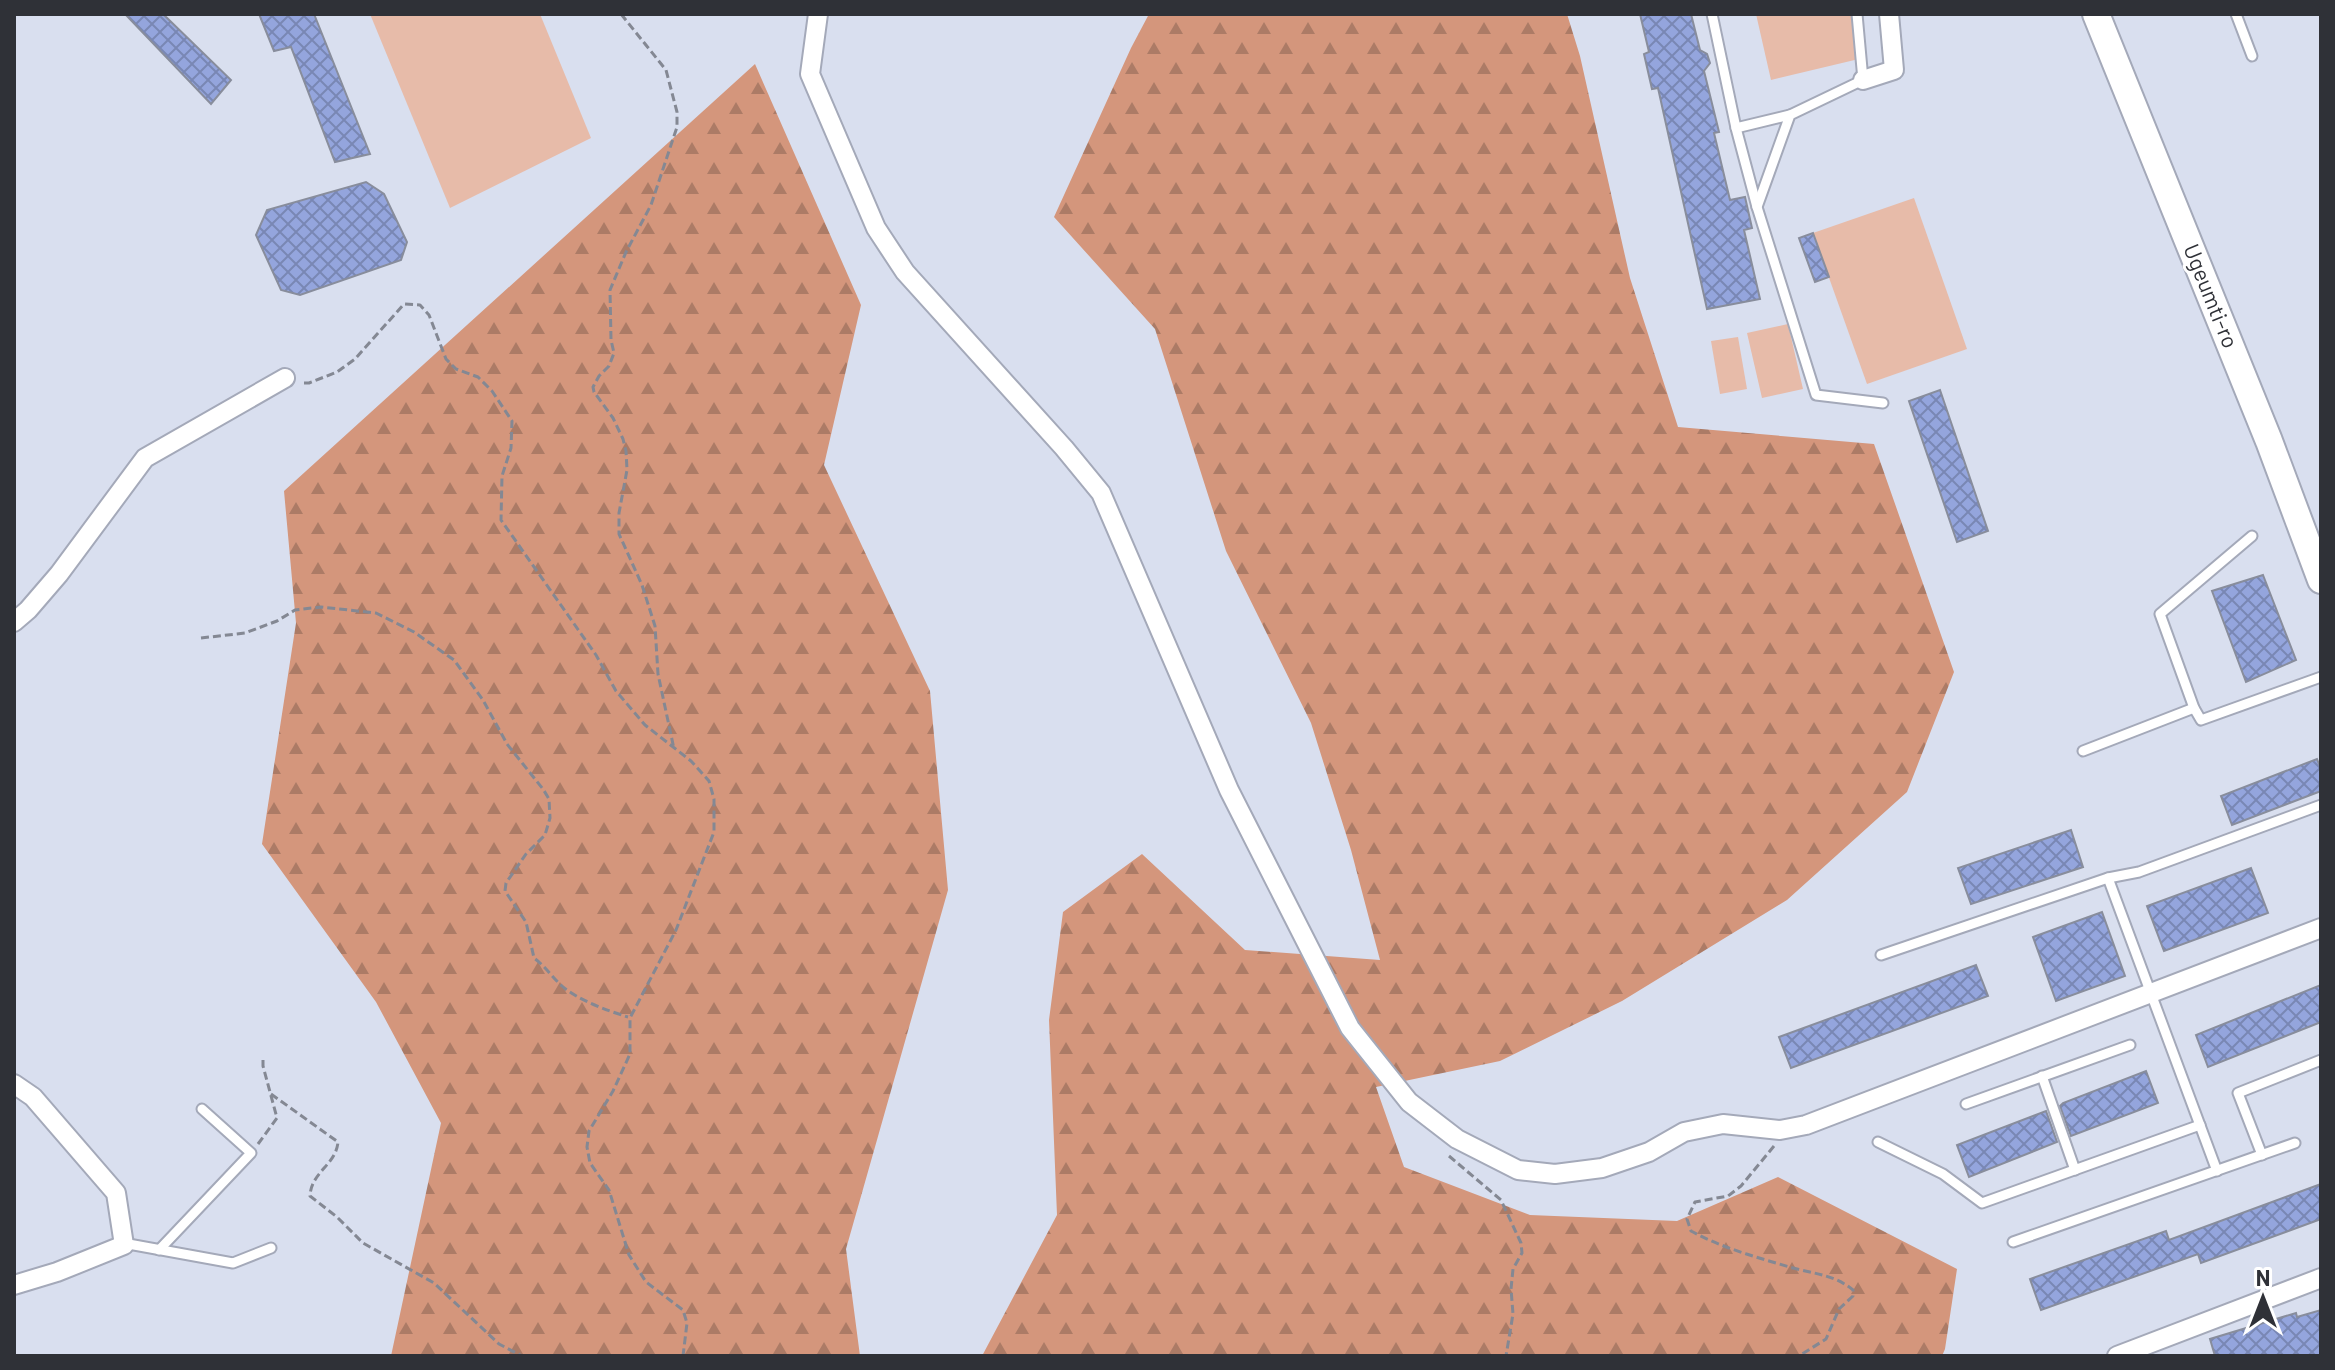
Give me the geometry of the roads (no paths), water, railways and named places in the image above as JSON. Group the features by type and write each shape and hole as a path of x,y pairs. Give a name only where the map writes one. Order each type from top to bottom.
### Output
{"main road":[{"name":"Ugeumti-ro","path":"2096,14 2269,441 2321,580"}],"street":[{"path":"818,14 810,74 876,228 905,272 1101,493 1229,790 1350,1028 1409,1102 1457,1139 1518,1170 1555,1174 1602,1168 1649,1152 1684,1132 1723,1124 1780,1130 1806,1125 2321,928"},
{"path":"1863,80 1894,70 1889,14"},
{"path":"14,622 59,574 145,458 285,378"},
{"path":"14,1084 33,1097 116,1193 124,1245 57,1272 14,1285"},
{"path":"2117,1356 2321,1278"}],"lane":[{"path":"1712,14 1736,128 1757,207 1816,395 1883,403"},
{"path":"1736,128 1790,115 1863,80 1857,14"},
{"path":"2236,14 2252,56"},
{"path":"1757,207 1790,115"},
{"path":"2252,536 2160,614 2194,708 2201,720 2321,677"},
{"path":"2083,751 2194,708"},
{"path":"1881,955 2108,878 2139,872 2321,805"},
{"path":"2108,878 2217,1171"},
{"path":"1966,1104 2130,1045"},
{"path":"2262,1155 2238,1093 2321,1060"},
{"path":"2042,1076 2075,1170"},
{"path":"159,1250 251,1153 202,1109"},
{"path":"1878,1142 1943,1174 1982,1203 2200,1125"},
{"path":"2013,1242 2295,1143"},
{"path":"123,1243 233,1263 271,1248"}]}
